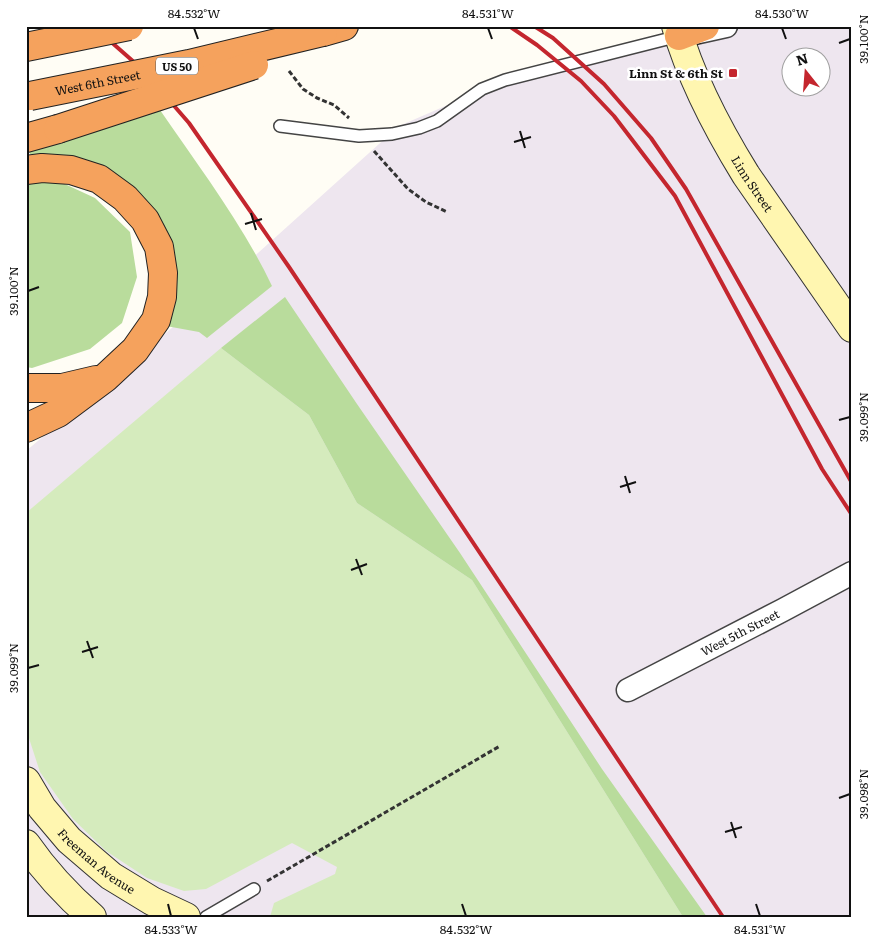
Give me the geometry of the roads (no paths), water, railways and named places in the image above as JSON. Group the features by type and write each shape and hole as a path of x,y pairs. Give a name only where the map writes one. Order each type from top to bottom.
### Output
{"highway":[{"path":"26,47 129,26"},
{"path":"677,31 705,26"},
{"path":"26,138 275,59 333,29"},
{"name":"West 6th Street","path":"28,96 198,62 333,29"},
{"path":"26,170 42,168 71,170 99,179 125,198 145,220 159,247 163,273 162,297 156,320 135,350 105,378 58,413 26,428"},
{"path":"26,388 62,388 105,378"}],"main road":[{"name":"Linn Street","path":"677,31 697,83 719,130 746,175 852,328"},
{"name":"Freeman Avenue","path":"26,781 42,808 69,840 112,876 152,900 186,917"},
{"path":"26,844 85,914"}],"street":[{"path":"677,31 726,26"},
{"name":"West 5th Street","path":"628,690 852,573"}],"lane":[{"path":"280,126 359,136 392,134 418,128 437,120 482,89 505,80 677,31"},
{"path":"206,917 254,889"}],"railway":[{"path":"93,26 143,70 189,123 289,267 723,917"},
{"path":"509,26 537,45 581,81 614,116 675,196 822,469 852,515"},
{"path":"534,26 553,38 604,84 651,138 686,189 852,483"}],"place":[{"name":"Linn St & 6th St","path":"733,73"}]}
